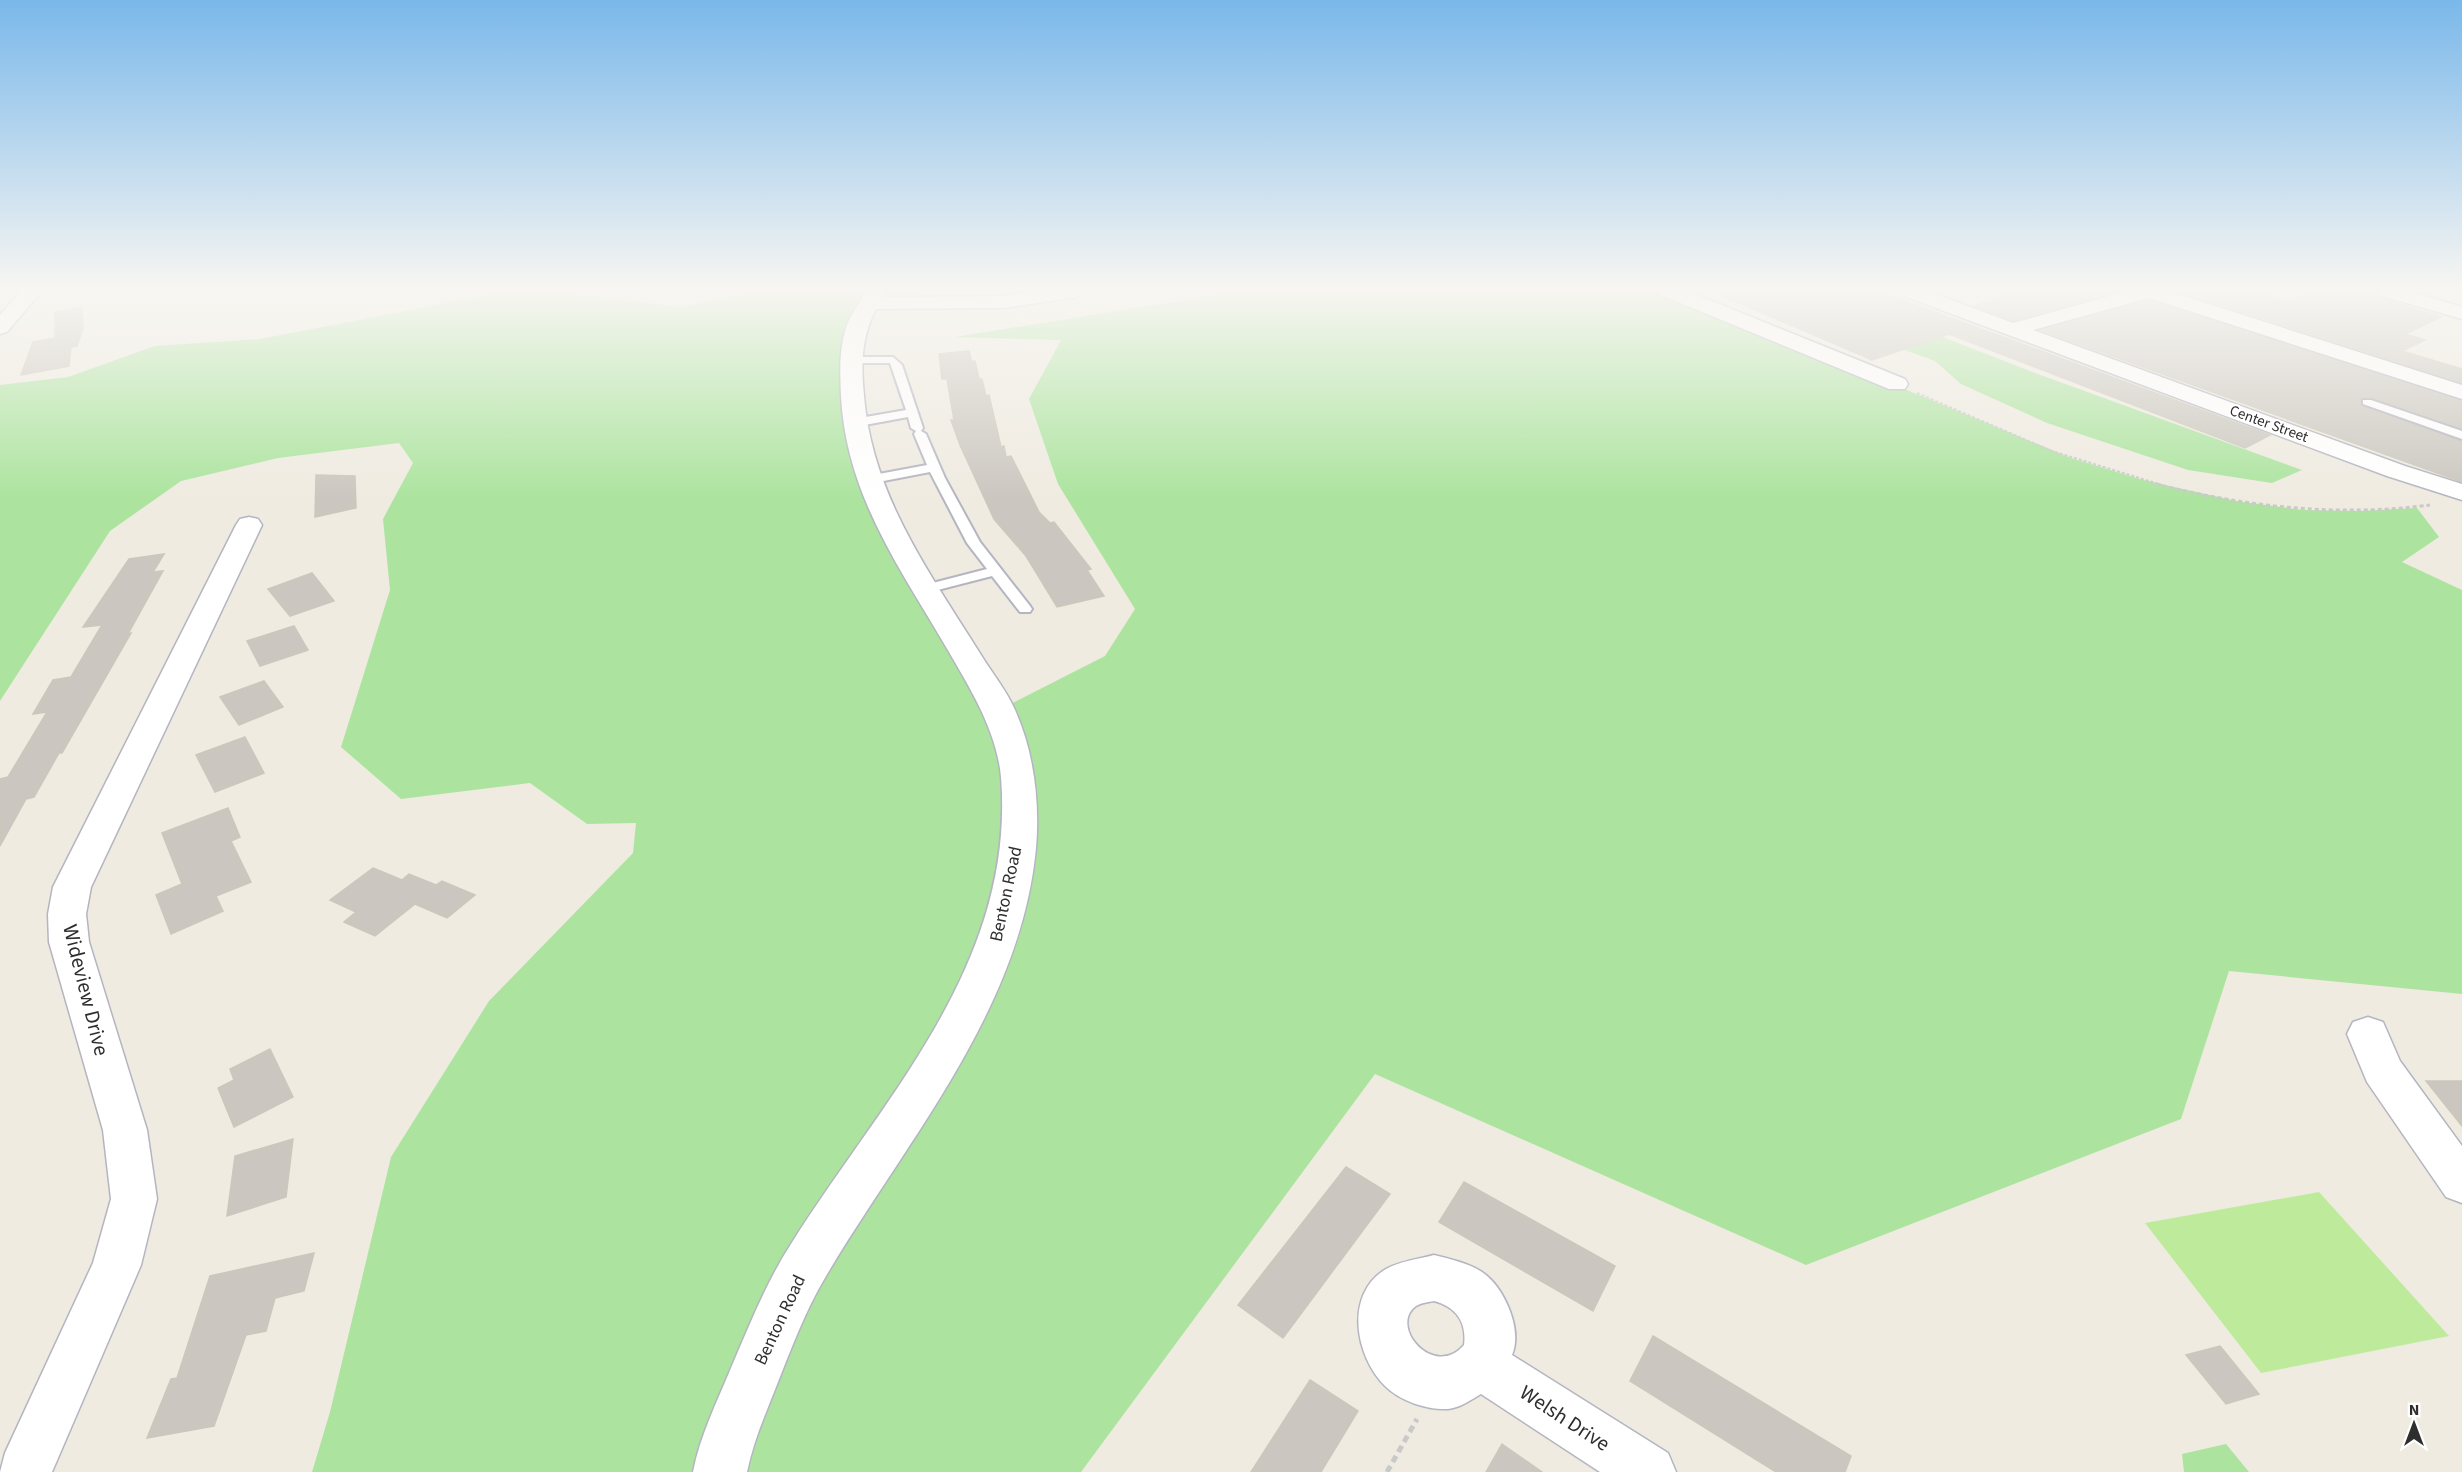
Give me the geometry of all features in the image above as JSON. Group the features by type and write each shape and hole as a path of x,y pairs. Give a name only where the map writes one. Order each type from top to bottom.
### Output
{"street":[{"name":"Benton Road","path":"720,1472 725,1447 780,1313 807,1262 952,1041 1000,936 1018,848 1018,775 999,710 890,529 868,480 854,423 850,360"},
{"path":"1837,360 1897,384"},
{"name":"Center Street","path":"2096,360 2396,471 2462,492"},
{"path":"2362,360 2462,392"},
{"name":"Wideview Drive","path":"24,1472 117,1265 134,1199 125,1130 69,942 67,914 72,887 249,525"},
{"path":"2368,1034 2382,1070 2462,1183"},
{"path":"1434,1278 1451,1282 1466,1290 1479,1303 1487,1318 1491,1334 1482,1365 1468,1376 1450,1383 1431,1382 1412,1375 1397,1363 1386,1347 1381,1329 1382,1311 1390,1296 1403,1285 1418,1279 1434,1278"},
{"name":"Welsh Drive","path":"1482,1365 1649,1472"}],"lane":[{"path":"850,360 893,360 897,365 911,413 934,468 974,543 1025,609"},
{"path":"2367,402 2462,435"},
{"path":"854,423 911,413"},
{"path":"868,480 934,468"},
{"path":"926,589 995,571"}],"path":[{"path":"1897,384 2071,458 2144,480 2225,498 2303,510 2359,511 2436,504"},
{"path":"1387,1472 1415,1424 1431,1382"}],"green space":[{"path":"117,360 858,360 866,475 999,710 1105,656 1135,609 1058,484 1029,399 1050,360 1834,360 2071,458 2143,480 2236,501 2303,510 2359,511 2417,508 2439,537 2402,562 2462,590 2462,994 2229,971 2181,1119 1806,1265 1375,1074 1081,1472 312,1472 330,1412 391,1157 489,1001 633,853 636,823 587,824 530,783 401,799 341,747 390,590 383,519 413,463 399,443 278,458 181,481 110,531 0,701 0,385 68,377"},
{"path":"1931,360 2001,360 2302,470 2272,483 2188,470 2047,423 1961,384"},
{"path":"2319,1192 2449,1336 2261,1373 2145,1223"},
{"path":"2226,1444 2249,1472 2184,1472 2182,1454"}],"building":[{"path":"27,360 70,360 69,366 21,375"},
{"path":"940,360 975,361 986,396 989,395 1001,447 1004,446 1006,457 1011,456 1039,512 1050,523 1054,522 1091,569 1087,570 1104,596 1057,607 1026,556 994,519 960,445 951,420 954,420 947,379 942,379"},
{"path":"2016,360 2065,360 2270,435 2245,448"},
{"path":"2122,360 2334,360 2462,401 2462,429 2372,398 2361,400 2362,406 2462,441 2462,482"},
{"path":"2390,360 2431,360 2462,369 2462,383"},
{"path":"316,475 355,476 356,508 315,517"},
{"path":"164,554 153,572 163,571 128,634 131,633 62,753 59,753 34,797 26,799 0,846 0,779 8,777 47,712 33,714 53,680 71,677 102,625 83,627 129,559"},
{"path":"312,573 334,601 290,616 268,589"},
{"path":"294,626 308,650 260,666 247,641"},
{"path":"264,681 283,707 239,725 220,697"},
{"path":"245,737 264,773 215,792 196,755"},
{"path":"228,808 240,837 231,841 251,882 216,896 223,911 171,934 156,895 182,884 162,833"},
{"path":"373,868 402,880 409,874 436,885 442,881 475,895 447,918 415,904 375,936 344,922 356,912 330,900"},
{"path":"270,1049 293,1097 234,1127 218,1088 234,1080 230,1069"},
{"path":"2426,1081 2462,1081 2462,1126"},
{"path":"293,1139 286,1197 227,1216 235,1156"},
{"path":"1346,1167 1390,1194 1283,1338 1238,1305"},
{"path":"1464,1182 1615,1266 1593,1311 1439,1222"},
{"path":"314,1253 304,1291 275,1298 266,1331 246,1335 214,1426 147,1438 171,1379 177,1378 210,1276"},
{"path":"1653,1336 1851,1456 1845,1472 1776,1472 1630,1381"},
{"path":"2220,1346 2259,1394 2226,1404 2186,1355"},
{"path":"1310,1380 1358,1411 1321,1472 1251,1472"},
{"path":"1502,1444 1542,1472 1486,1472"}]}
